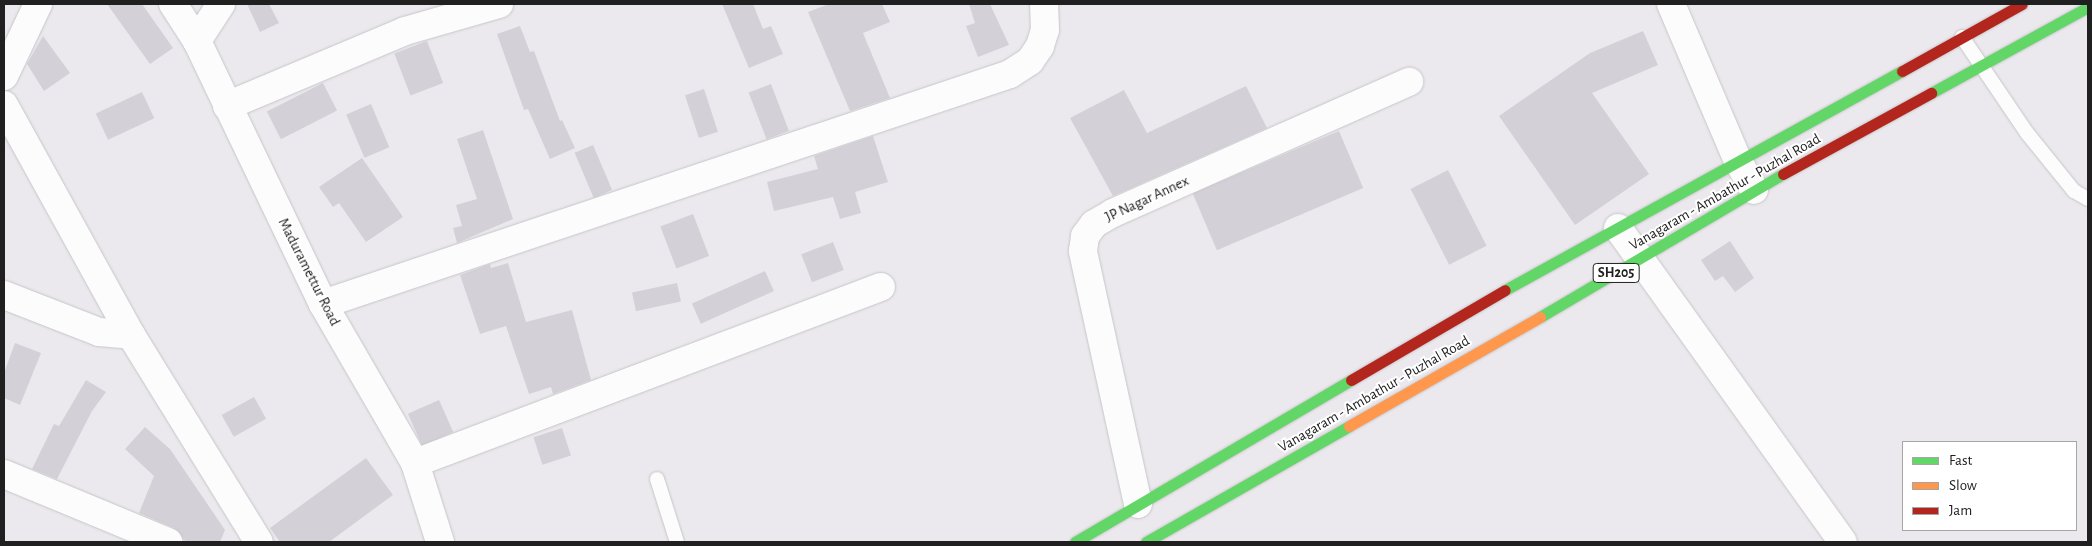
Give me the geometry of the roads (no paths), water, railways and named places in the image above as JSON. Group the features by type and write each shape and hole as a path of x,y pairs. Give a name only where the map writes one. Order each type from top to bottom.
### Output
{"main road":[{"path":"1076,542 1138,504 1618,228 2022,4"},
{"name":"Vanagaram - Ambathur - Puzhal Road","path":"1146,542 1639,260 1754,190 2088,7"}],"street":[{"path":"4,76 38,4"},
{"name":"Maduramettur Road","path":"173,4 197,41 323,304 415,463 440,542"},
{"path":"197,41 221,4"},
{"path":"227,106 405,31 499,4"},
{"path":"323,304 1010,74 1030,61 1040,46 1045,30 1044,4"},
{"path":"1671,4 1738,161 1754,190"},
{"name":"JP Nagar Annex","path":"1138,504 1083,251 1085,236 1094,224 1113,213 1409,82"},
{"path":"4,105 131,336 259,542"},
{"path":"1618,228 1842,542"},
{"path":"415,463 606,394 881,288"},
{"path":"4,295 99,332 131,336"},
{"path":"4,474 168,542"}],"lane":[{"path":"1962,37 1983,63 2027,133 2074,190 2088,199"},
{"path":"657,479 677,542"}]}
